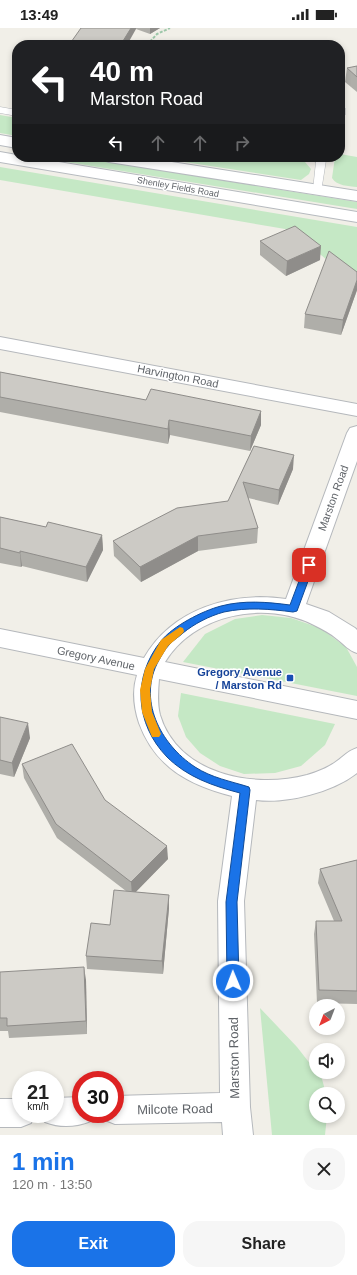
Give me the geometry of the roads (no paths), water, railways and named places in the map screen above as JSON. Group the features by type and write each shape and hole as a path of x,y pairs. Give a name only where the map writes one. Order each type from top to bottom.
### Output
{"street":[{"path":"0,140 12,141"},
{"name":"Shenley Fields Road","path":"0,157 12,159"},
{"name":"Shenley Fields Road","path":"30,162 357,217"},
{"name":"Shenley Fields Road","path":"141,162 357,196"},
{"name":"Harvington Road","path":"0,343 357,410"},
{"name":"Marston Road","path":"293,609 357,433"},
{"path":"357,644 325,620 293,609 257,605 222,609 190,623 165,643 149,669 145,690 147,712 156,734 171,754 191,770 217,783 245,790 284,791 320,782 350,766 357,758"},
{"name":"Gregory Avenue","path":"0,638 357,710"},
{"name":"Marston Road","path":"238,1135 235,1107 231,902 245,790"},
{"name":"Milcote Road","path":"124,1110 235,1107"},
{"path":"0,1113 12,1113"}],"lane":[{"path":"0,110 12,112"},
{"path":"318,190 322,162"}],"place":[{"name":"Gregory Avenue / Marston Rd","path":"290,678"}]}
